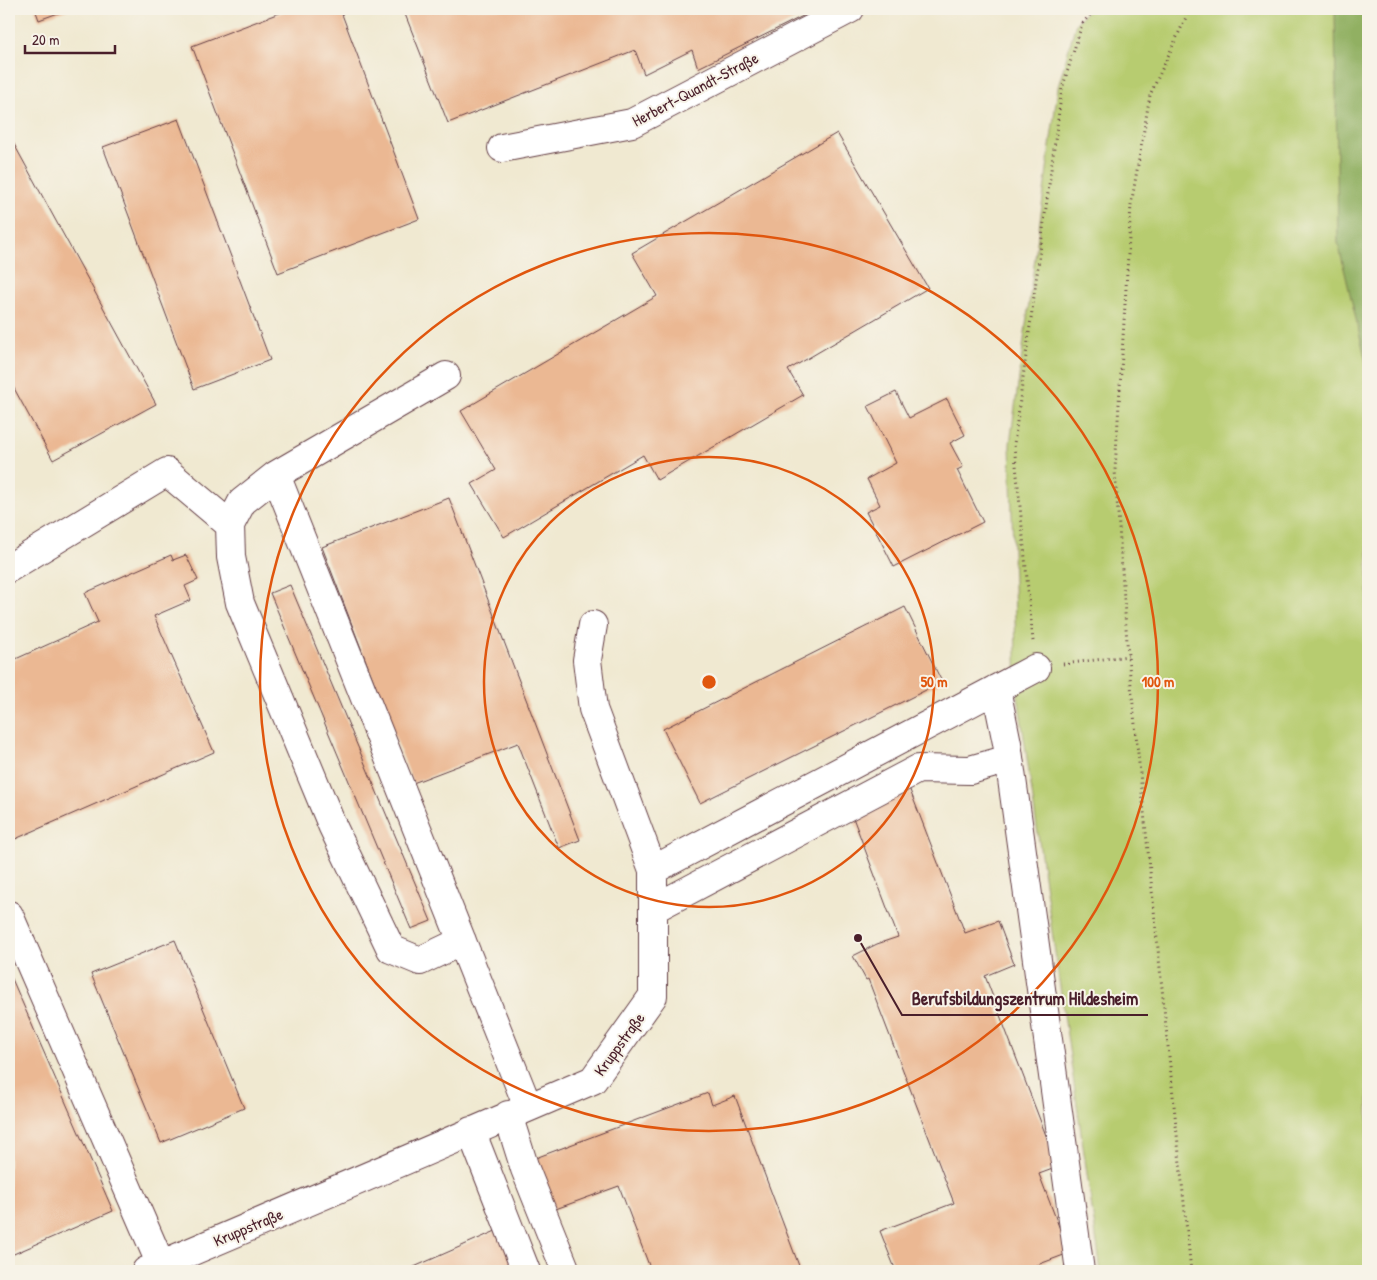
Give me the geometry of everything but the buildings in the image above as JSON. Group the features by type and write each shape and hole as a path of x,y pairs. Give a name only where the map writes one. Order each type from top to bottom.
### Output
{"street":[{"name":"Herbert-Quandt-Straße","path":"502,148 632,124 811,27 850,9"},
{"path":"446,376 276,475 242,502 230,525 231,557 240,602 332,825 391,949 420,960 462,941"},
{"path":"9,568 168,472 230,525"},
{"path":"276,475 462,941 518,1111 525,1169 566,1271"},
{"name":"Kruppstraße","path":"153,1269 593,1080 653,996 653,870 593,709 587,660 593,626"},
{"path":"653,870 1036,668"},
{"path":"996,688 1009,759 1080,1271"},
{"path":"653,909 918,769 970,770 1009,759"},
{"path":"9,915 153,1269"},
{"path":"471,1131 526,1271"}],"path":[{"path":"1095,9 1082,24 1062,89 1014,444 1036,668 1128,656"},
{"path":"1191,1271 1128,656 1115,470 1131,205 1150,95 1188,13 1192,9"}],"green space":[{"path":"1089,9 1368,9 1368,1271 1101,1271 1017,689 1010,444 1058,87 1076,23"},
{"path":"1335,9 1368,9 1368,370 1338,243"}],"place":[{"name":"Berufsbildungszentrum Hildesheim","path":"858,938"}]}
